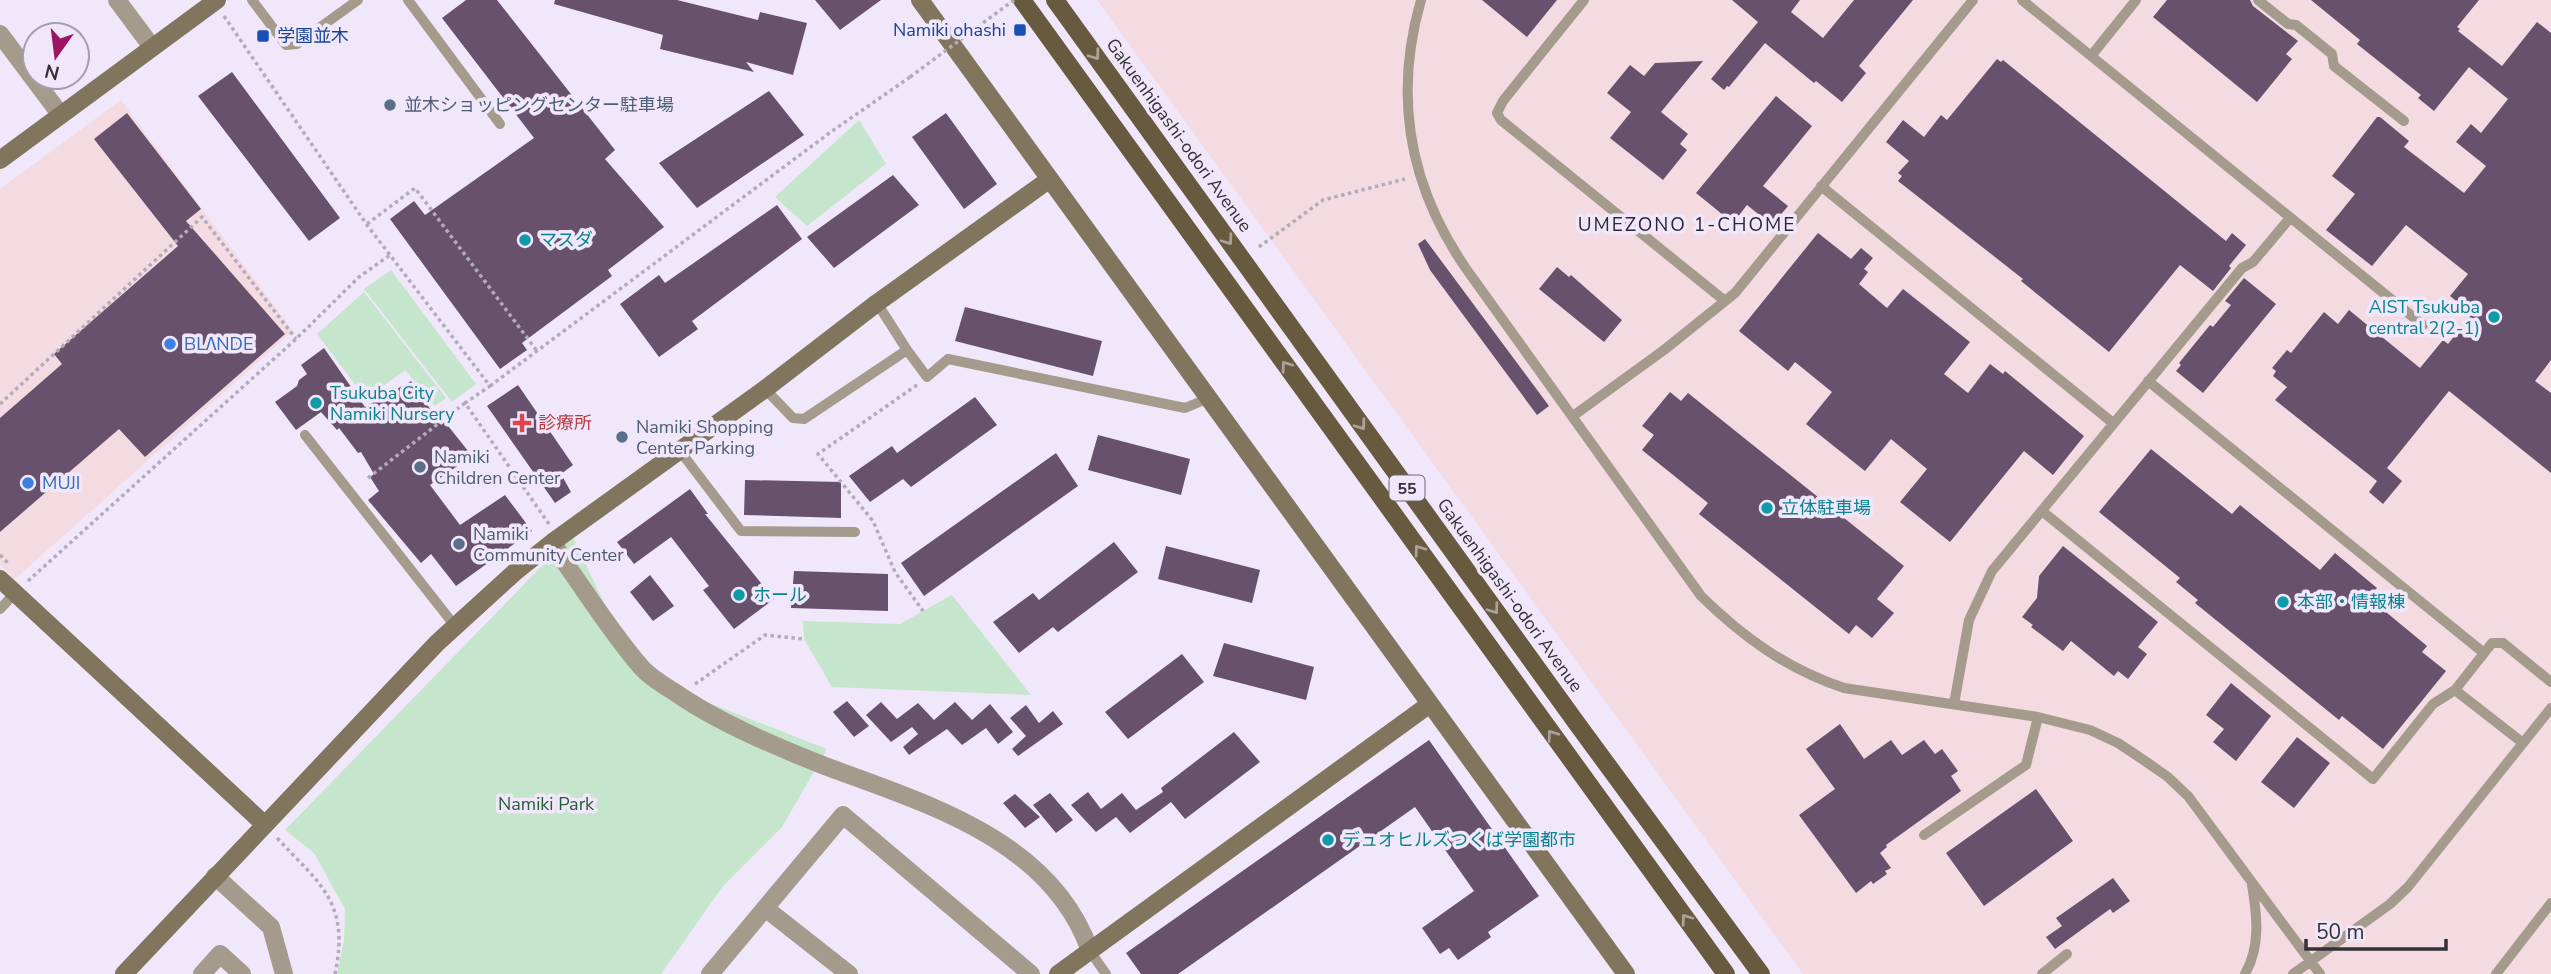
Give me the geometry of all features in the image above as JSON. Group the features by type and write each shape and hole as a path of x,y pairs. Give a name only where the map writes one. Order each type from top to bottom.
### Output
{"main road":[{"name":"55","path":"1022,0 1726,974"},
{"name":"Gakuenhigashi-odori Avenue","path":"1055,0 1761,974"}],"street":[{"path":"117,0 152,47"},
{"path":"920,0 1626,974"},
{"path":"0,160 216,1"},
{"path":"0,34 60,114"},
{"path":"124,974 455,626 554,541 1050,179"},
{"path":"554,541 560,556 644,670 718,718 790,751 948,813 1009,847 1055,891 1082,930 1090,951"},
{"path":"0,579 264,824"},
{"path":"1058,974 1430,704"},
{"path":"710,974 843,815 1031,974"},
{"path":"215,876 271,927 284,974"},
{"path":"765,908 849,974"},
{"path":"202,974 220,954 242,974"}],"lane":[{"path":"252,0 286,44 291,45 297,44 358,0"},
{"path":"408,0 500,124"},
{"path":"1421,0 1410,48 1408,76 1410,130 1425,193 1451,247 1701,596 1778,660 1825,682 1844,688 2038,717 2090,730 2118,743 2168,777 2189,796 2320,974"},
{"path":"1584,0 1503,101 1497,113 1501,120 1725,301"},
{"path":"1573,416 1664,350 1735,293 1973,0"},
{"path":"2022,0 2423,325"},
{"path":"2091,56 2136,0"},
{"path":"2258,0 2288,24 2297,25 2332,54 2334,66 2404,121"},
{"path":"1821,186 2113,423"},
{"path":"1954,704 1969,620 1992,571 2242,268 2253,262 2290,218"},
{"path":"877,303 927,377 948,359 1185,408 1209,398"},
{"path":"765,389 793,418 804,419 907,350"},
{"path":"2148,381 2484,653"},
{"path":"305,435 455,626"},
{"path":"680,451 741,531 855,532"},
{"path":"2042,511 2373,779 2433,704 2455,690 2492,643 2503,643 2551,682"},
{"path":"0,609 15,593"},
{"path":"2455,690 2523,743"},
{"path":"2293,974 2390,904 2408,887 2551,708"},
{"path":"1924,835 2026,765 2038,717"},
{"path":"2245,974 2256,942 2257,920 2252,881"},
{"path":"2496,974 2551,903"},
{"path":"1090,951 1107,974"},
{"path":"2042,974 2067,954"}],"path":[{"path":"368,478 828,134 1014,0"},
{"path":"216,1 367,225 490,386"},
{"path":"1259,247 1323,200 1405,178"},
{"path":"367,225 415,188 537,351"},
{"path":"0,404 202,217 296,339"},
{"path":"15,593 296,339 359,278 390,256"},
{"path":"923,611 895,572 873,521 818,454 927,377"},
{"path":"465,403 549,524 554,541"},
{"path":"679,695 765,635 804,639"},
{"path":"264,824 308,868 330,897 340,924 334,974"}],"shaded area":[{"path":"1097,0 2551,0 2551,974 1803,974"},
{"path":"121,100 293,331 15,579 0,565 0,189"}],"green space":[{"path":"859,120 886,164 807,226 775,197"},
{"path":"391,270 476,384 452,402 364,289"},
{"path":"364,292 446,398 435,406 405,370 366,399 317,334"},
{"name":"Namiki Park","path":"572,535 627,652 676,690 827,749 782,827 723,886 661,974 337,974 344,941 345,909 314,853 285,830"},
{"path":"952,595 1031,695 832,687 804,639 803,621 900,624"}],"building":[{"path":"466,0 497,0 615,150 605,159 664,227 608,270 612,276 522,343 527,350 500,369 390,219 414,201 425,215 534,138 442,18"},
{"path":"555,0 677,0 758,20 760,12 807,23 793,75 746,62 754,72 660,49 663,35 554,4"},
{"path":"815,0 881,0 840,30"},
{"path":"1482,0 1557,0 1527,37"},
{"path":"1732,0 1800,0 1791,12 1823,38 1854,0 1913,0 1859,66 1866,73 1842,102 1765,43 1729,87 1724,90 1711,79 1758,22"},
{"path":"2167,0 2250,0 2253,6 2298,41 2286,54 2292,59 2257,102 2153,17"},
{"path":"2311,0 2479,0 2457,27 2460,29 2458,31 2502,66 2537,22 2551,33 2551,360 2535,381 2551,393 2551,473 2449,391 2387,468 2402,481 2383,504 2369,492 2377,481 2275,400 2287,387 2273,376 2276,371 2272,368 2287,350 2291,353 2324,312 2338,324 2349,310 2420,368 2443,340 2448,344 2472,314 2450,296 2468,274 2406,225 2372,266 2326,230 2355,194 2332,176 2377,117 2380,117 2409,141 2404,147 2464,193 2486,166 2456,142 2471,124 2481,133 2508,99 2469,67 2434,111 2418,98 2421,95 2357,44 2360,40"},
{"path":"1997,59 2001,62 2003,60 2226,241 2232,233 2246,245 2213,291 2180,265 2109,352 2021,281 2023,279 1898,181 1902,176 1898,173 1909,161 1886,142 1903,120 1924,137 1941,115 1947,120"},
{"path":"1703,61 1661,112 1688,134 1680,144 1687,150 1663,180 1610,138 1631,112 1607,93 1630,65 1644,76 1655,63"},
{"path":"232,72 340,218 309,241 198,96"},
{"path":"769,91 804,135 697,208 659,163"},
{"path":"1776,96 1812,126 1763,186 1788,206 1772,225 1747,205 1733,223 1696,193"},
{"name":"BLΛNDE","path":"127,113 201,209 186,221 285,334 145,457 119,429 0,532 0,418 62,364 54,354 178,246 94,139"},
{"path":"946,113 997,184 964,209 912,137"},
{"path":"893,175 919,205 834,268 807,237"},
{"path":"777,205 802,239 692,321 698,329 659,357 620,304 659,275 665,283"},
{"path":"1818,233 1851,259 1861,248 1873,258 1864,269 1868,272 1859,284 1887,308 1903,289 1970,342 1944,374 1968,393 1990,364 2003,374 2005,371 2084,436 2053,475 2024,451 1950,542 1900,502 1927,469 1891,439 1865,471 1806,424 1832,392 1795,362 1788,371 1739,331"},
{"path":"1425,239 1549,406 1537,415 1430,270 1418,244"},
{"path":"1557,267 1569,277 1571,275 1622,320 1604,342 1539,289"},
{"path":"2244,278 2276,304 2203,393 2176,371 2181,365 2179,363 2210,325 2213,327 2231,305 2225,301"},
{"path":"965,307 1102,341 1093,376 955,341"},
{"path":"324,348 365,407 411,381 441,425 445,422 472,456 430,485 460,525 505,495 532,531 456,586 431,554 421,563 368,500 379,491 370,477 374,474 361,452 358,453 339,428 337,430 321,412 296,430 275,402 297,386 299,380 307,374 301,365"},
{"path":"518,385 573,465 561,474 571,492 555,503 487,406"},
{"name":"立体駐車場","path":"1670,392 1681,401 1688,393 1904,566 1877,599 1894,613 1872,638 1856,625 1849,634 1699,514 1708,503 1642,450 1654,435 1642,426"},
{"path":"975,397 997,425 911,487 903,479 870,502 849,476 892,446 897,453"},
{"path":"1098,435 1190,459 1181,495 1088,470"},
{"name":"本部・情報棟","path":"2151,449 2232,514 2240,505 2320,570 2335,553 2377,588 2369,598 2427,646 2422,652 2446,671 2383,749 2342,716 2339,720 2195,603 2198,600 2176,582 2180,578 2099,512"},
{"path":"1056,453 1078,486 924,596 901,563"},
{"path":"745,480 841,482 841,518 744,515"},
{"path":"690,489 708,514 705,514 774,599 734,629 703,590 709,586 671,537 634,564 617,542"},
{"path":"1114,542 1138,572 1058,632 1053,627 1019,653 993,622 1033,593 1039,600"},
{"path":"1166,546 1260,570 1252,603 1158,579"},
{"path":"2063,546 2158,622 2138,647 2147,654 2128,679 2118,671 2114,676 2071,641 2063,651 2022,617 2037,598 2039,576"},
{"path":"794,571 888,574 888,611 791,608"},
{"path":"650,575 674,606 653,621 630,592"},
{"path":"1224,643 1314,667 1306,700 1213,676"},
{"path":"1182,654 1204,682 1128,739 1105,712"},
{"path":"2231,683 2271,716 2236,761 2213,742 2224,729 2206,715"},
{"path":"847,701 869,726 854,737 833,712"},
{"path":"881,702 897,719 918,703 934,720 955,702 972,720 990,704 1013,732 998,744 986,728 962,745 947,729 909,755 903,747 918,734 912,727 891,742 866,715"},
{"path":"1026,705 1039,723 1053,711 1063,724 1018,756 1012,749 1026,736 1010,718"},
{"path":"1840,724 1864,759 1891,740 1902,755 1924,740 1935,754 1942,749 1958,771 1951,776 1961,791 1886,845 1880,853 1891,868 1873,884 1871,881 1856,893 1799,815 1835,789 1806,749"},
{"path":"1234,732 1260,762 1185,819 1171,802 1130,833 1116,817 1096,832 1071,805 1088,792 1101,809 1122,793 1136,810 1163,792 1161,788"},
{"path":"2297,737 2330,763 2294,808 2261,782"},
{"name":"デュオヒルズつくば学園都市","path":"1429,740 1539,896 1488,932 1491,937 1458,960 1449,948 1440,954 1422,928 1474,891 1415,807 1178,974 1141,974 1126,953"},
{"path":"2036,789 2073,841 1984,906 1946,853"},
{"path":"1050,793 1073,820 1056,833 1033,805"},
{"path":"1015,794 1040,817 1025,828 1003,803"},
{"path":"2113,878 2130,901 2113,913 2110,909 2055,949 2046,937 2062,926 2056,918"}],"place":[{"name":"Namiki ohashi","path":"1020,30"},
{"name":"学園並木","path":"263,36"},
{"name":"並木ショッピングセンター駐車場","path":"390,105"},
{"name":"マスダ","path":"525,240"},
{"name":"AIST Tsukuba central 2(2-1)","path":"2494,317"},
{"name":"BLΛNDE","path":"170,344"},
{"name":"Tsukuba City Namiki Nursery","path":"316,403"},
{"name":"診療所","path":"522,423"},
{"name":"Namiki Shopping Center Parking","path":"622,437"},
{"name":"Namiki Children Center","path":"420,467"},
{"name":"MUJI","path":"28,483"},
{"name":"立体駐車場","path":"1767,508"},
{"name":"Namiki Community Center","path":"459,544"},
{"name":"ホール","path":"739,595"},
{"name":"本部・情報棟","path":"2283,602"},
{"name":"デュオヒルズつくば学園都市","path":"1328,840"}],"district":[{"name":"UMEZONO 1-CHOME","path":"1687,224"}]}
